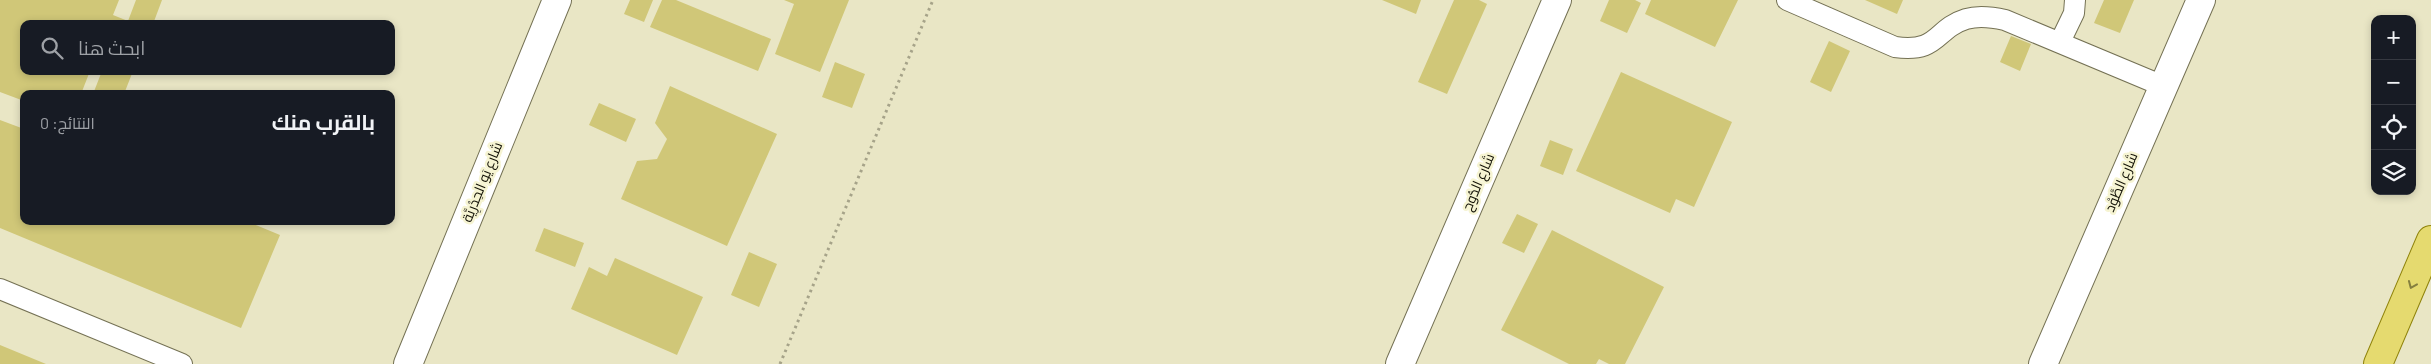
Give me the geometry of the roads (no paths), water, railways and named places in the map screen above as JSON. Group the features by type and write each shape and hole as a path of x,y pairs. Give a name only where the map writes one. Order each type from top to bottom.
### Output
{"main road":[{"path":"2378,364 2431,240"}],"street":[{"name":"شارع يَو الحِدْرِيَّة","path":"408,364 556,0"},
{"name":"شارع الدُّوح","path":"1400,364 1557,0"},
{"name":"شارع الطَّوْد","path":"2043,364 2201,0"}],"lane":[{"path":"1788,0 1896,47 1921,47 1932,43 1953,26 1978,17 2005,20 2163,86"},
{"path":"2060,42 2074,13 2075,0"},
{"path":"0,288 182,364"}]}
